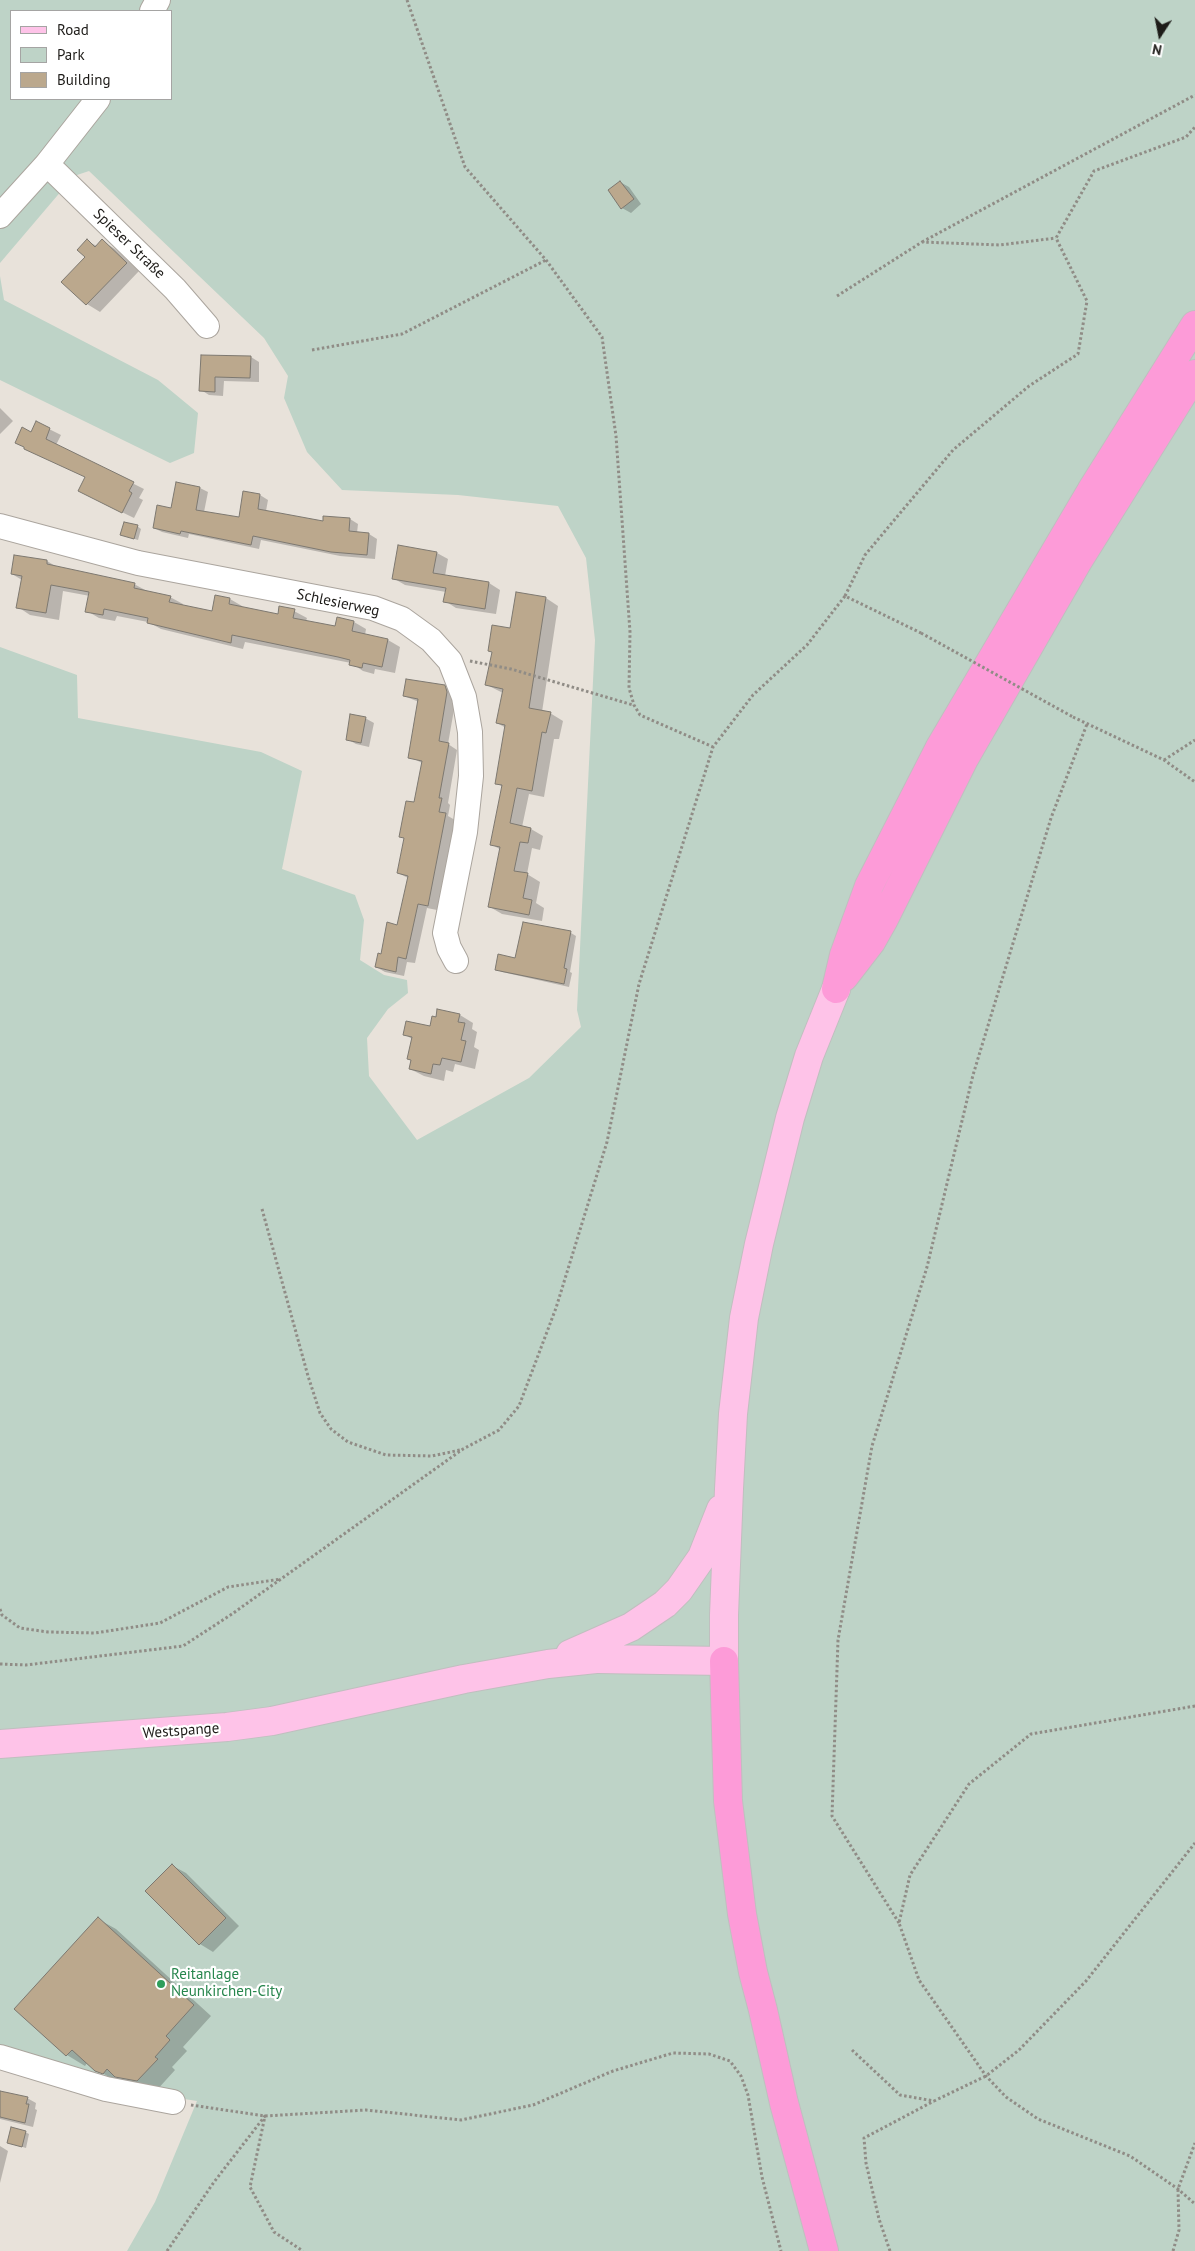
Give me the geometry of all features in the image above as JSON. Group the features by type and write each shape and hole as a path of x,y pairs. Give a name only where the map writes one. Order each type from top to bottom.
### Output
{"highway":[{"path":"836,989 844,954 869,886 940,747 1091,491 1195,325"},
{"path":"836,989 871,942 884,919 964,759 1078,560 1195,374"},
{"path":"724,1654 728,1801 742,1914 753,1972 784,2103 824,2251"}],"main road":[{"path":"548,1664 598,1659 724,1654 729,1489 740,1345 757,1253 790,1118 809,1056 836,989"},
{"path":"548,1664 631,1627 665,1604 679,1590 702,1557 729,1489"},
{"name":"Westspange","path":"0,1744 227,1727 308,1714 448,1682 548,1664"}],"street":[{"path":"0,216 47,164 97,100"},
{"name":"Spieser Straße","path":"47,164 176,290 208,326"},
{"name":"Schlesierweg","path":"0,526 138,563 373,608 402,619 431,640 450,661 464,696 470,732 471,767 464,832 445,933 449,948 456,961"},
{"path":"0,2058 106,2088 173,2102"}],"path":[{"path":"407,0 465,167 546,260 602,337 616,436 630,632 629,688 634,705 640,715 713,747"},
{"path":"837,296 922,242 1195,95"},
{"path":"1056,238 1094,171 1186,137 1195,127"},
{"path":"922,242 1000,245 1056,238"},
{"path":"0,1664 26,1664 182,1646 232,1614 463,1449 499,1430 519,1406 556,1308 607,1142 639,984 713,747 753,695 807,645 845,596 865,555 953,450 1029,386 1078,354 1087,301 1056,238"},
{"path":"312,350 402,334 546,260"},
{"path":"845,596 921,634 1073,717 1164,760 1195,782"},
{"path":"450,661 459,659 511,669 634,705"},
{"path":"1087,724 1051,818 973,1076 927,1267 872,1446 838,1640 832,1816 899,1923 919,1980 986,2076 1006,2097 1038,2119 1130,2156 1178,2189 1195,2204"},
{"path":"1164,760 1195,740"},
{"path":"262,1209 311,1385 320,1413 330,1429 348,1442 386,1455 432,1456 463,1449"},
{"path":"0,1609 2,1615 20,1628 48,1632 95,1633 160,1624 228,1587 281,1579"},
{"path":"899,1923 910,1875 969,1784 1032,1734 1195,1706"},
{"path":"890,2251 874,2200 866,2162 864,2138 986,2076 1019,2050 1086,1981 1195,1844"},
{"path":"852,2050 900,2094 934,2102"},
{"path":"173,2102 265,2116 366,2110 461,2120 533,2105 612,2071 673,2053 709,2054 730,2060 741,2076 748,2095 762,2177 781,2251"},
{"path":"167,2251 214,2182 265,2116"},
{"path":"265,2116 250,2187 274,2232 303,2251"},
{"path":"1173,2251 1179,2230 1178,2189 1195,2143"}],"green space":[{"path":"0,0 1195,0 1195,2251 127,2251 155,2202 197,2101 115,2088 0,2047 0,647 77,675 78,718 261,752 302,771 282,869 355,895 364,920 360,960 384,975 407,980 408,993 388,1009 367,1038 369,1076 417,1140 529,1078 581,1027 577,1010 595,640 586,558 558,506 458,495 342,490 307,452 284,398 288,376 264,338 89,171 74,176 0,263"},
{"path":"0,276 4,300 158,380 198,413 194,453 170,463 0,380"}],"building":[{"path":"620,181 634,199 621,209 608,190"},
{"path":"87,239 95,247 102,239 127,263 86,305 61,282 85,257 77,250"},
{"path":"201,355 251,356 250,378 215,377 215,392 199,391"},
{"path":"36,421 50,428 46,439 134,482 129,491 132,493 122,513 78,491 85,477 15,443 22,427 31,432"},
{"path":"176,482 200,487 196,510 239,517 243,491 260,494 258,509 323,521 323,516 350,518 349,531 369,533 367,555 331,552 253,536 251,545 181,531 180,534 153,528 157,505 171,508"},
{"path":"124,522 138,525 134,539 120,535"},
{"path":"398,545 437,552 433,573 489,582 485,609 443,602 446,588 392,579"},
{"path":"14,555 47,560 47,564 135,583 134,588 171,596 169,602 212,611 215,595 230,598 229,604 278,614 279,606 295,609 293,618 335,626 337,617 354,621 352,631 388,639 382,667 363,663 362,668 349,665 350,660 232,635 231,643 147,623 148,618 104,609 103,615 85,612 89,592 51,585 46,613 16,608 22,576 11,574"},
{"path":"516,592 546,597 529,708 551,712 546,733 542,732 532,791 517,788 510,823 531,828 528,843 520,842 514,871 528,873 523,898 532,900 529,915 488,907 500,847 490,845 502,785 495,784 505,725 496,723 503,689 485,685 492,652 488,651 492,625 510,628"},
{"path":"406,679 445,685 447,692 439,741 449,743 439,798 442,798 439,812 446,813 428,906 418,904 406,959 398,957 396,972 375,967 378,953 381,954 387,922 397,925 408,876 397,873 404,838 399,837 406,801 414,802 422,761 408,758 418,699 403,696"},
{"path":"350,714 366,717 361,743 346,740"},
{"path":"523,922 571,931 564,968 567,969 564,984 495,970 498,954 515,958"},
{"path":"437,1009 460,1014 458,1022 465,1023 461,1040 466,1041 461,1062 442,1058 440,1065 433,1064 431,1074 409,1069 411,1060 407,1059 412,1037 403,1035 406,1021 430,1026 432,1016 436,1017"},
{"path":"172,1864 226,1918 199,1945 145,1891"},
{"path":"98,1917 194,2005 166,2036 170,2040 155,2057 158,2059 137,2081 115,2077 107,2069 103,2074 95,2071 72,2050 66,2056 14,2009"},
{"path":"0,2091 28,2097 26,2104 29,2104 25,2123 0,2117"},
{"path":"11,2127 26,2131 22,2147 7,2143"}],"place":[{"name":"Reitanlage Neunkirchen-City","path":"161,1984"}]}
